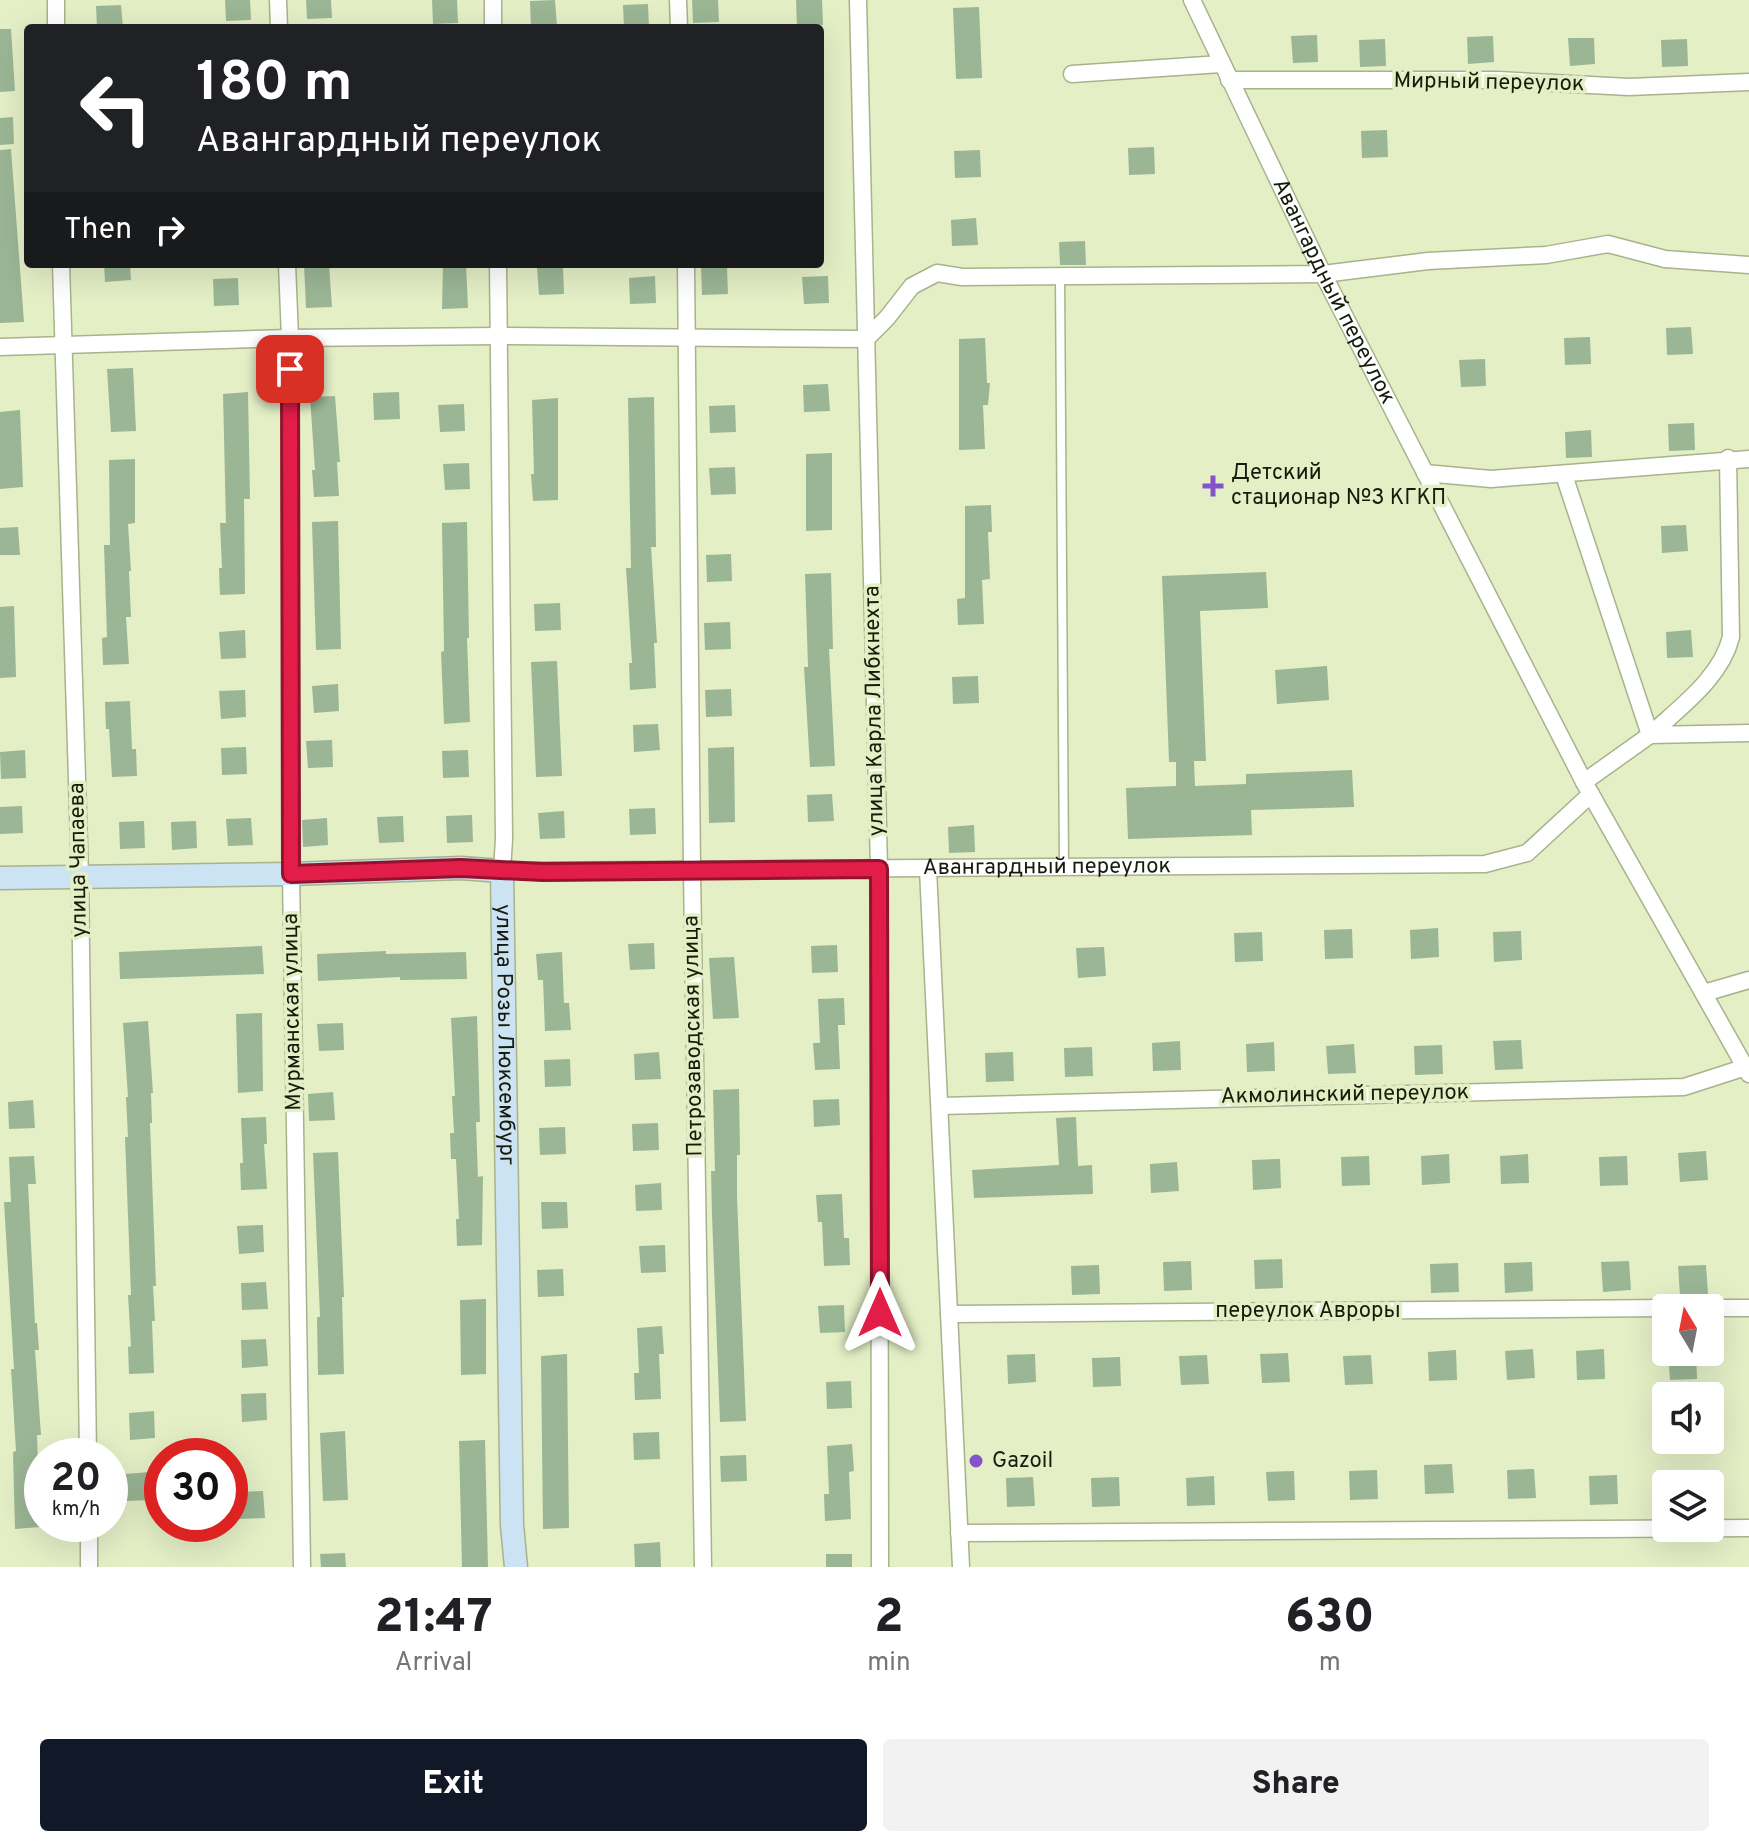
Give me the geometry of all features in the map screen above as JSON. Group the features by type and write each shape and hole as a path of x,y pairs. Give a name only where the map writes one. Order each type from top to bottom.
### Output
{"main road":[{"name":"Авангардный переулок","path":"0,878 461,868 502,871"},
{"name":"улица Розы Люксембург","path":"502,871 512,1525 516,1567"}],"street":[{"path":"56,0 56,24"},
{"path":"278,0 279,24"},
{"path":"493,0 493,24"},
{"path":"678,0 679,24"},
{"name":"улица Карла Либкнехта","path":"858,0 879,869 880,1567"},
{"name":"Авангардный переулок","path":"1192,0 1323,274 1588,788 1747,1070"},
{"path":"1072,74 1221,64"},
{"name":"Мирный переулок","path":"1229,80 1498,80 1629,87 1749,82"},
{"path":"0,347 290,338 500,336 866,339 912,286 937,273 962,277 1323,274 1428,261 1546,255 1608,244 1665,259 1749,265"},
{"name":"улица Чапаева","path":"61,268 80,876 88,1438"},
{"name":"Мурманская улица","path":"287,268 291,874 302,1567"},
{"name":"улица Розы Люксембург","path":"498,268 502,871"},
{"name":"Петрозаводская улица","path":"686,268 703,1567"},
{"path":"1425,473 1491,479 1564,475 1728,458 1749,459"},
{"path":"1588,788 1650,735 1711,676 1727,654 1731,637 1728,458"},
{"path":"1564,475 1650,735"},
{"path":"1650,735 1749,733"},
{"name":"Авангардный переулок","path":"502,871 1485,864 1527,853 1588,788"},
{"path":"928,869 961,1567"},
{"path":"1704,993 1749,980"},
{"name":"Акмолинский переулок","path":"941,1106 1684,1087 1747,1070"},
{"name":"переулок Авроры","path":"949,1314 1652,1308"},
{"path":"1724,1308 1749,1308"},
{"path":"959,1533 1749,1528"},
{"path":"89,1542 89,1567"}],"lane":[{"path":"1060,276 1064,868"}],"building":[{"path":"225,0 250,0 251,20 226,21"},
{"path":"306,0 331,0 332,18 307,19"},
{"path":"432,0 457,0 458,23 433,24"},
{"path":"555,0 557,24 531,24 530,1"},
{"path":"692,0 718,0 719,22 693,23"},
{"path":"796,0 822,0 823,24 797,24"},
{"path":"648,4 649,24 624,24 623,5"},
{"path":"121,5 123,24 97,24 96,6"},
{"path":"979,7 982,78 956,79 953,8"},
{"path":"0,29 11,29 15,91 0,92"},
{"path":"1317,35 1318,62 1293,63 1291,36"},
{"path":"1493,36 1494,62 1468,64 1467,37"},
{"path":"1568,38 1594,38 1595,64 1570,66"},
{"path":"1385,39 1386,66 1360,67 1359,40"},
{"path":"1687,39 1688,66 1662,67 1661,40"},
{"path":"13,117 14,144 0,145 0,118"},
{"path":"1387,130 1388,157 1362,158 1361,131"},
{"path":"1154,147 1155,174 1129,175 1128,148"},
{"path":"11,149 24,322 0,323 0,150"},
{"path":"980,150 981,177 955,178 954,151"},
{"path":"976,218 978,245 952,246 951,220"},
{"path":"1085,241 1086,265 1060,265 1059,242"},
{"path":"104,268 130,268 131,280 105,282"},
{"path":"304,268 329,268 332,307 306,308"},
{"path":"443,268 466,268 468,308 442,309"},
{"path":"537,268 563,268 564,294 539,295"},
{"path":"701,268 727,268 728,294 702,295"},
{"path":"655,276 656,303 630,304 629,278"},
{"path":"828,276 829,303 804,304 802,277"},
{"path":"238,278 239,305 214,306 213,279"},
{"path":"1691,327 1693,354 1667,355 1666,328"},
{"path":"1590,337 1591,364 1565,365 1564,338"},
{"path":"985,338 987,383 990,383 988,405 983,405 985,449 959,450 959,339"},
{"path":"1485,359 1486,386 1461,387 1459,360"},
{"path":"133,368 136,431 111,432 107,369"},
{"path":"828,384 830,411 804,412 803,385"},
{"path":"248,392 250,499 244,499 245,594 220,595 220,523 226,523 223,394"},
{"path":"399,392 400,419 374,420 373,393"},
{"path":"335,396 339,496 314,497 310,397"},
{"path":"654,397 656,547 651,547 657,643 654,643 656,688 630,690 629,663 632,663 626,568 631,568 628,398"},
{"path":"558,398 558,500 533,501 532,400"},
{"path":"464,404 465,431 440,432 438,405"},
{"path":"735,405 736,432 710,433 709,406"},
{"path":"20,410 23,487 0,489 0,412"},
{"path":"1694,423 1695,450 1669,451 1668,424"},
{"path":"1591,430 1592,457 1566,458 1565,432"},
{"path":"832,453 832,530 806,531 806,454"},
{"path":"135,459 135,523 128,524 131,617 126,617 129,664 103,665 102,638 107,637 104,545 110,545 109,460"},
{"path":"469,463 470,489 445,490 443,464"},
{"path":"735,467 736,494 711,495 709,468"},
{"path":"991,505 992,532 988,532 990,579 982,580 984,624 958,625 957,599 965,598 965,506"},
{"path":"338,521 341,649 316,650 312,522"},
{"path":"467,522 470,722 444,724 442,523"},
{"path":"1686,525 1688,551 1662,553 1661,526"},
{"path":"18,527 20,555 0,555 0,528"},
{"path":"731,554 732,581 707,582 706,555"},
{"path":"1266,572 1268,608 1200,611 1206,761 1194,761 1195,786 1246,784 1246,774 1352,770 1354,807 1251,810 1252,835 1128,839 1126,788 1176,786 1176,762 1169,762 1162,576"},
{"path":"831,573 833,649 829,649 835,766 810,767 804,667 808,667 805,574"},
{"path":"560,603 561,630 535,631 534,604"},
{"path":"14,606 16,677 0,678 0,607"},
{"path":"730,622 731,649 705,650 704,623"},
{"path":"245,630 246,658 221,659 219,632"},
{"path":"1691,630 1693,657 1667,658 1666,632"},
{"path":"557,661 562,776 536,777 531,662"},
{"path":"1327,666 1329,700 1277,704 1275,670"},
{"path":"978,676 979,703 953,704 952,677"},
{"path":"338,684 339,711 314,713 312,686"},
{"path":"731,689 732,716 706,717 705,690"},
{"path":"245,690 246,717 221,719 219,691"},
{"path":"130,701 132,749 136,749 137,776 112,777 105,702"},
{"path":"658,724 660,750 634,752 633,725"},
{"path":"332,740 333,767 308,768 306,741"},
{"path":"246,747 247,774 222,775 221,748"},
{"path":"734,747 735,822 709,823 708,748"},
{"path":"25,750 26,778 1,779 0,752"},
{"path":"468,750 469,777 443,778 442,751"},
{"path":"832,794 834,821 808,822 807,795"},
{"path":"22,806 23,833 0,834 0,807"},
{"path":"655,808 656,834 630,835 629,809"},
{"path":"564,811 565,838 540,839 538,813"},
{"path":"472,815 473,842 447,843 446,816"},
{"path":"403,816 404,842 379,843 377,817"},
{"path":"251,818 253,845 228,846 226,819"},
{"path":"327,818 328,845 303,847 302,820"},
{"path":"144,821 145,848 120,849 119,822"},
{"path":"196,821 197,848 172,850 171,822"},
{"path":"974,825 975,852 949,853 948,827"},
{"path":"1438,928 1439,957 1411,959 1410,930"},
{"path":"1352,929 1353,958 1325,959 1324,930"},
{"path":"1521,931 1522,960 1494,962 1493,932"},
{"path":"1262,932 1263,961 1235,962 1234,933"},
{"path":"654,943 655,969 630,970 628,944"},
{"path":"837,945 838,972 812,973 811,946"},
{"path":"262,946 264,974 120,979 119,952"},
{"path":"1104,947 1106,976 1078,978 1076,948"},
{"path":"386,951 386,954 466,952 467,979 400,980 400,977 318,981 317,954"},
{"path":"562,952 564,1003 569,1003 571,1030 545,1031 543,980 538,980 536,954"},
{"path":"734,957 739,1018 713,1019 709,958"},
{"path":"844,998 845,1025 838,1025 840,1069 815,1070 813,1043 820,1043 818,999"},
{"path":"262,1013 263,1091 238,1093 236,1014"},
{"path":"477,1016 480,1122 476,1122 478,1177 483,1176 482,1245 457,1246 456,1159 451,1159 450,1133 454,1133 452,1096 455,1096 451,1018"},
{"path":"148,1021 153,1093 150,1123 156,1286 153,1286 155,1321 152,1321 154,1373 129,1374 128,1295 131,1295 125,1137 128,1137 128,1097 123,1023"},
{"path":"343,1023 344,1050 319,1051 317,1024"},
{"path":"1521,1040 1523,1069 1495,1070 1493,1041"},
{"path":"1180,1041 1181,1070 1153,1071 1152,1043"},
{"path":"1274,1042 1275,1071 1247,1072 1246,1044"},
{"path":"1354,1044 1356,1073 1328,1074 1326,1046"},
{"path":"1442,1045 1443,1074 1415,1075 1414,1046"},
{"path":"1092,1047 1093,1076 1065,1077 1064,1048"},
{"path":"659,1052 661,1079 635,1080 634,1054"},
{"path":"1013,1052 1014,1081 986,1082 985,1053"},
{"path":"570,1059 571,1086 545,1087 544,1060"},
{"path":"739,1089 737,1197 746,1421 720,1422 711,1171 715,1171 713,1090"},
{"path":"333,1092 335,1120 309,1121 308,1094"},
{"path":"839,1099 840,1125 814,1127 813,1100"},
{"path":"33,1100 35,1128 9,1129 8,1102"},
{"path":"266,1117 267,1189 241,1190 241,1118"},
{"path":"1076,1117 1078,1166 1092,1165 1093,1194 974,1198 972,1170 1059,1165 1056,1118"},
{"path":"658,1123 659,1150 633,1151 632,1124"},
{"path":"565,1127 566,1154 540,1155 539,1128"},
{"path":"1706,1151 1708,1180 1680,1182 1678,1153"},
{"path":"338,1152 344,1374 318,1375 317,1317 320,1317 313,1153"},
{"path":"1449,1154 1450,1183 1422,1185 1421,1156"},
{"path":"1528,1154 1529,1183 1501,1184 1500,1156"},
{"path":"34,1156 36,1184 28,1184 41,1435 24,1438 24,1528 15,1529 13,1452 16,1451 11,1369 14,1369 4,1202 11,1202 9,1157"},
{"path":"1369,1156 1370,1185 1342,1186 1341,1157"},
{"path":"1627,1156 1628,1185 1600,1186 1599,1157"},
{"path":"1280,1159 1281,1188 1253,1190 1252,1160"},
{"path":"1177,1162 1179,1191 1151,1193 1150,1164"},
{"path":"661,1183 662,1210 636,1211 635,1185"},
{"path":"842,1194 844,1238 849,1238 850,1265 824,1266 822,1222 818,1222 816,1195"},
{"path":"541,1202 567,1202 568,1228 542,1229"},
{"path":"263,1225 264,1252 239,1254 237,1226"},
{"path":"665,1245 666,1272 641,1273 639,1246"},
{"path":"1282,1259 1283,1288 1255,1289 1254,1260"},
{"path":"1191,1261 1192,1290 1164,1291 1163,1262"},
{"path":"1629,1261 1631,1290 1603,1292 1601,1262"},
{"path":"1532,1262 1533,1291 1505,1293 1504,1263"},
{"path":"1458,1263 1459,1292 1431,1293 1430,1264"},
{"path":"1099,1265 1100,1294 1072,1295 1071,1266"},
{"path":"1706,1265 1708,1294 1680,1294 1678,1266"},
{"path":"563,1269 564,1296 538,1297 537,1270"},
{"path":"266,1282 268,1309 242,1310 241,1283"},
{"path":"486,1299 486,1374 461,1375 460,1300"},
{"path":"844,1305 845,1332 820,1333 818,1306"},
{"path":"662,1326 664,1354 659,1354 661,1399 635,1400 634,1373 639,1373 637,1328"},
{"path":"266,1339 268,1366 242,1368 241,1340"},
{"path":"1533,1349 1535,1378 1507,1380 1505,1351"},
{"path":"1604,1349 1605,1379 1577,1380 1576,1351"},
{"path":"1456,1350 1457,1380 1429,1381 1428,1352"},
{"path":"1288,1353 1290,1382 1262,1383 1260,1354"},
{"path":"567,1354 569,1528 543,1529 541,1356"},
{"path":"1035,1354 1036,1382 1008,1384 1007,1355"},
{"path":"1207,1355 1209,1384 1181,1385 1179,1356"},
{"path":"1371,1355 1373,1384 1345,1385 1343,1356"},
{"path":"1120,1357 1121,1386 1093,1387 1092,1358"},
{"path":"1669,1366 1697,1366 1697,1379 1670,1380"},
{"path":"851,1381 852,1408 827,1409 826,1382"},
{"path":"266,1393 267,1420 242,1422 241,1394"},
{"path":"154,1411 155,1438 130,1440 129,1413"},
{"path":"345,1431 348,1500 323,1501 320,1433"},
{"path":"659,1432 660,1459 634,1460 633,1433"},
{"path":"485,1440 488,1567 462,1567 459,1441"},
{"path":"852,1444 854,1471 849,1472 851,1519 825,1521 824,1494 829,1494 827,1446"},
{"path":"746,1455 747,1481 721,1482 720,1456"},
{"path":"1452,1464 1454,1493 1425,1494 1424,1465"},
{"path":"1534,1469 1536,1498 1508,1499 1507,1470"},
{"path":"1377,1470 1378,1499 1350,1500 1349,1471"},
{"path":"1294,1471 1295,1500 1268,1501 1266,1472"},
{"path":"144,1472 144,1500 128,1501 128,1474"},
{"path":"1617,1475 1618,1504 1590,1505 1589,1476"},
{"path":"1214,1476 1215,1505 1187,1506 1186,1478"},
{"path":"1033,1477 1035,1506 1007,1507 1006,1478"},
{"path":"1119,1477 1120,1506 1092,1507 1091,1478"},
{"path":"263,1491 265,1518 248,1519 248,1492"},
{"path":"660,1542 661,1567 635,1567 634,1544"},
{"path":"345,1553 346,1567 321,1567 320,1554"},
{"path":"826,1554 852,1554 852,1567 826,1567"}],"place":[{"name":"Детский стационар №3 КГКП","path":"1213,486"},
{"name":"Gazoil","path":"976,1461"}],"route":[{"path":"290,369 291,874 461,868 543,872 879,869 880,1313"}]}
